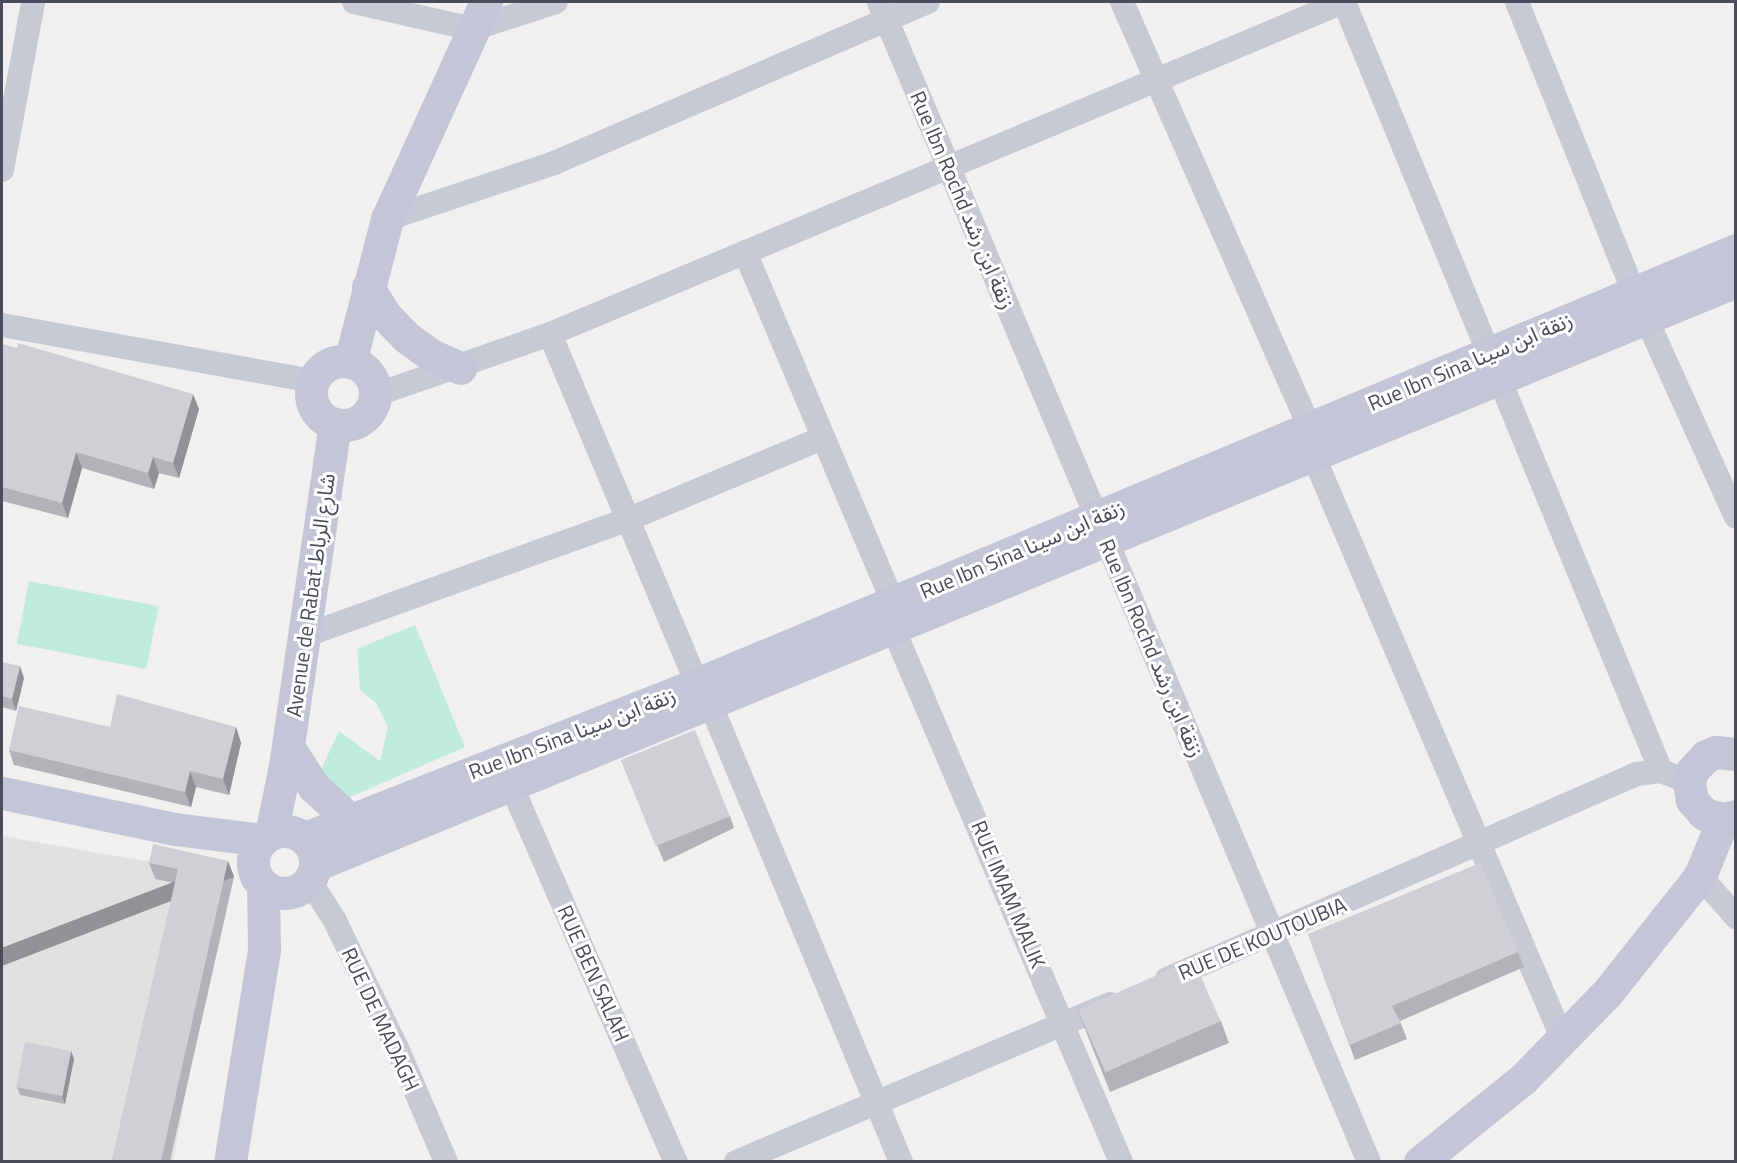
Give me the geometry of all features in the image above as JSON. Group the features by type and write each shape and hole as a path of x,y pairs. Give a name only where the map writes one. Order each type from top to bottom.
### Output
{"street":[{"path":"2,170 33,2"},
{"path":"354,2 480,15 556,2"},
{"path":"387,219 554,163 883,10 928,2"},
{"path":"1122,2 1311,442 1478,844 1563,1040"},
{"path":"375,395 460,368 550,334 1343,2 1494,366 1675,776 1697,808 1729,818 1700,876 1639,956 1563,1040 1523,1079 1432,1158"},
{"path":"1518,2 1640,305 1736,516"},
{"name":"Rue Ibn Rochd زنقة ابن رشد","path":"883,10 1369,1161"},
{"path":"350,362 387,219 480,15"},
{"name":"Rue Ibn Sina زنقة ابن سينا","path":"285,860 511,785 703,694 1640,305 1736,250"},
{"name":"RUE IMAM MALIK","path":"745,252 823,438 893,615 1121,1161"},
{"name":"Rue Ibn Sina زنقة ابن سينا","path":"1640,305 1736,281"},
{"path":"368,287 384,314 406,337 431,355 460,368"},
{"path":"2,325 313,381"},
{"path":"550,334 901,1161"},
{"path":"350,362 368,374 375,395 366,415 346,425 335,424 316,413 310,392 313,381 328,365 350,362"},
{"name":"Avenue de Rabat شارع الرباط","path":"230,1161 264,949 285,860 286,756 335,424"},
{"path":"304,636 629,519 823,438"},
{"name":"Rue Ibn Sina زنقة ابن سينا","path":"285,860 350,820 703,694"},
{"path":"1675,776 1692,771 1706,756 1716,752 1736,754"},
{"path":"286,756 314,787 350,820"},
{"name":"RUE DE KOUTOUBIA","path":"736,1161 1063,1024 1636,774 1675,776"},
{"name":"RUE BEN SALAH","path":"511,785 676,1161"},
{"path":"2,793 175,829 285,860"},
{"name":"RUE DE MADAGH","path":"285,860 334,919 397,1048 446,1161"},
{"path":"1700,876 1736,917"}],"shaded area":[{"path":"2,836 227,875 173,1161 2,1161"}],"green space":[{"path":"29,581 159,606 146,669 17,644"},
{"path":"415,625 465,747 339,802 320,772 339,731 380,761 388,727 376,703 360,690 357,649"}],"building":[{"path":"18,343 193,394 173,463 153,457 148,473 76,452 62,503 2,487 2,344 17,348"},
{"path":"2,662 20,666 12,699 2,696"},
{"path":"117,694 236,727 223,779 190,771 185,792 9,750 19,706 110,727"},
{"path":"695,730 730,816 656,846 621,760"},
{"path":"153,844 228,861 161,1161 112,1161 178,869 149,863"},
{"path":"1480,863 1518,952 1392,1006 1401,1023 1350,1045 1308,934"},
{"path":"1193,959 1221,1021 1106,1072 1078,1010"},
{"path":"25,1042 71,1051 62,1096 16,1087"}]}
